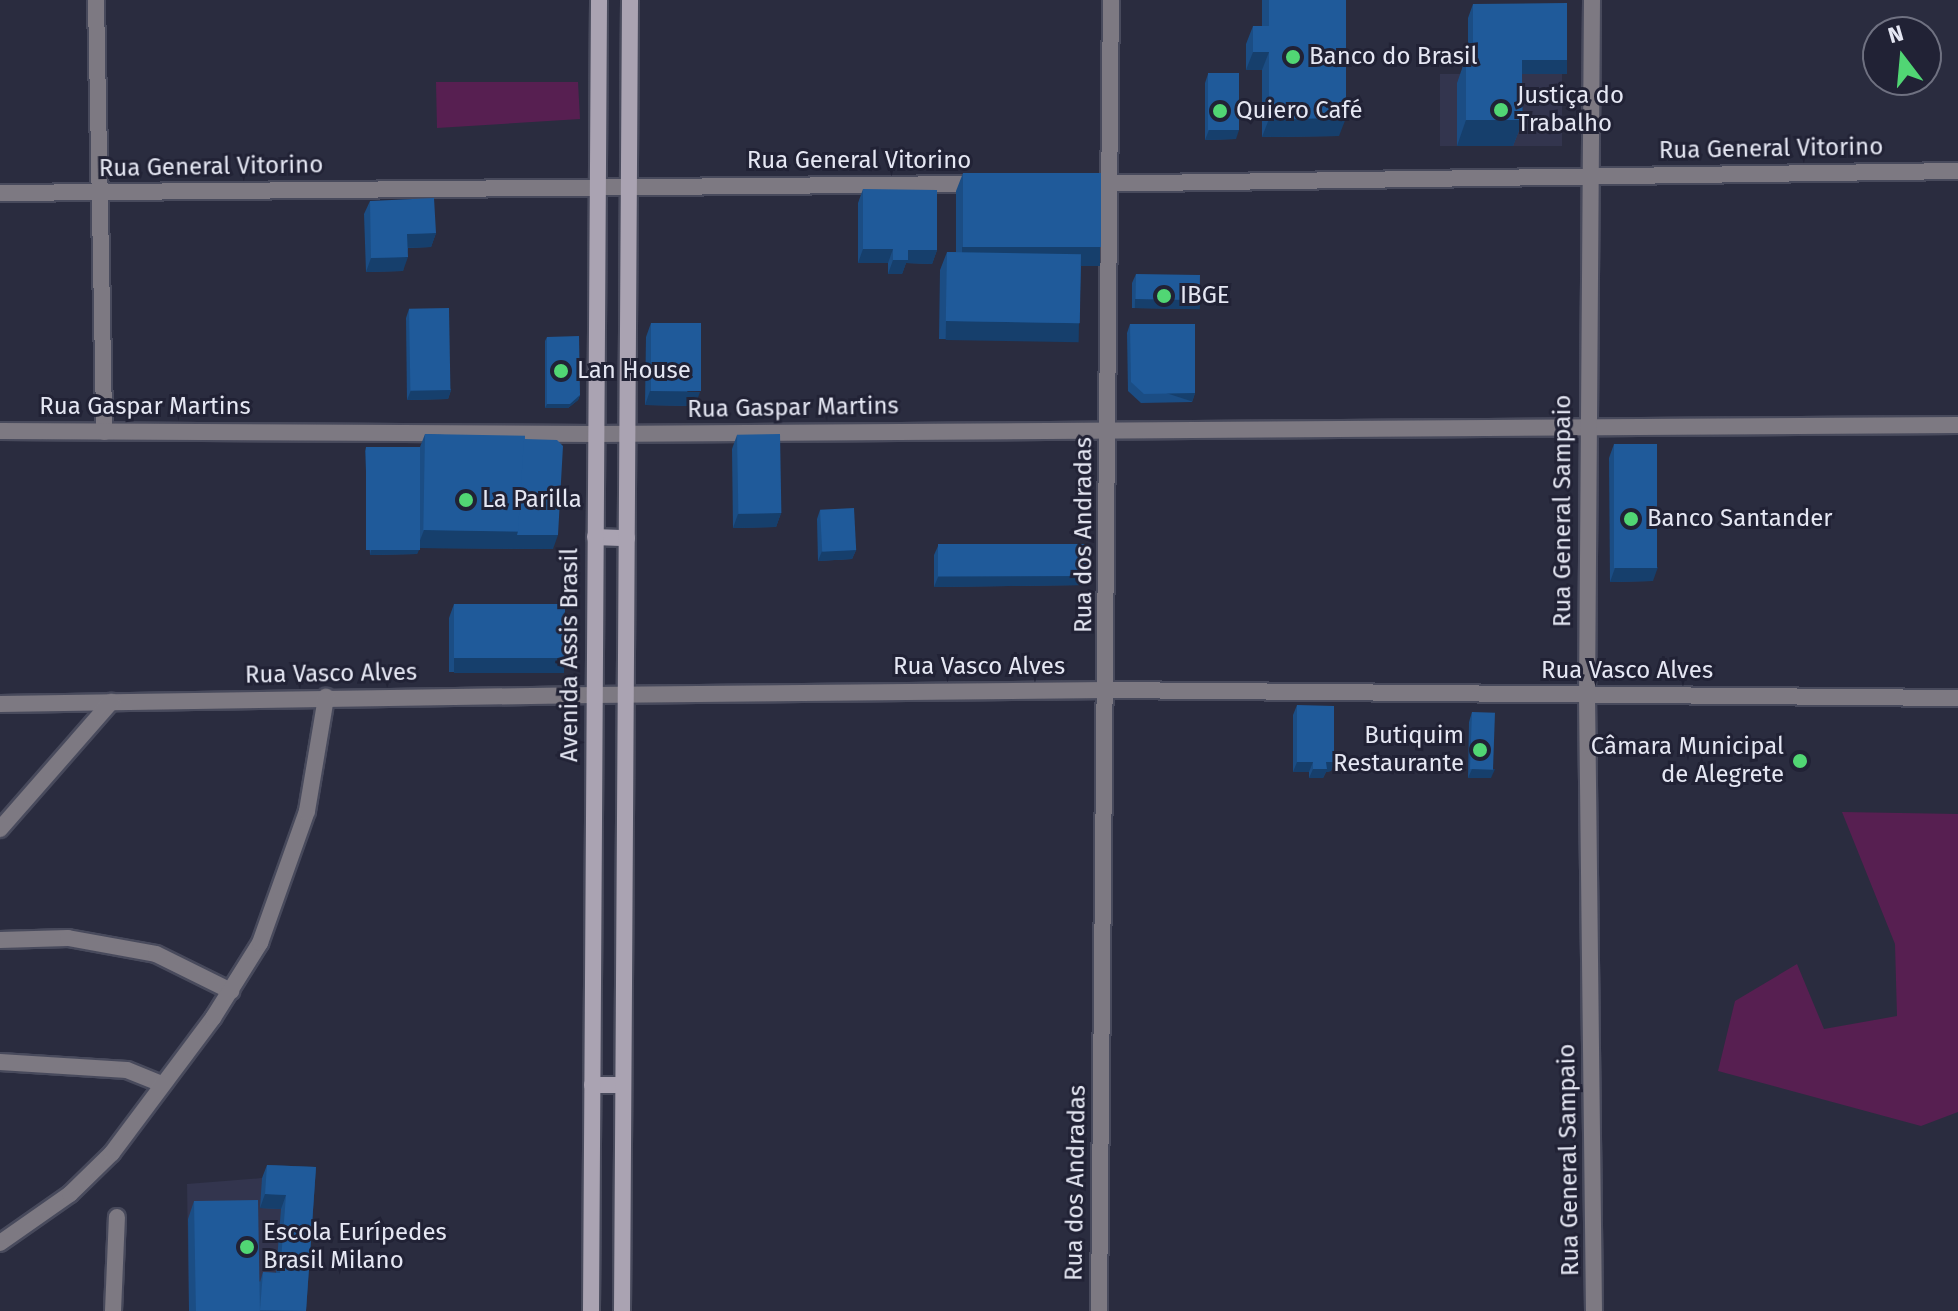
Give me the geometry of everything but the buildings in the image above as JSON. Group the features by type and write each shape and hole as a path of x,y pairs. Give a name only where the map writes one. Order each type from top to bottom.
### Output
{"main road":[{"name":"Avenida Assis Brasil","path":"591,1311 599,0"},
{"path":"622,1311 630,0"},
{"path":"595,537 627,538"},
{"path":"592,1085 623,1085"}],"street":[{"path":"96,0 97,192 104,432"},
{"name":"Rua dos Andradas","path":"1099,1311 1111,0"},
{"name":"Rua General Sampaio","path":"1592,0 1587,695 1594,1311"},
{"name":"Rua General Vitorino","path":"1064,184 1958,171"},
{"name":"Rua General Vitorino","path":"0,193 1002,184"},
{"name":"Rua Gaspar Martins","path":"0,431 595,434 1109,427 1958,425"},
{"name":"Rua Vasco Alves","path":"0,704 326,697 1107,690 1958,698"},
{"path":"0,1243 70,1194 112,1153 231,991 260,943 307,811 326,697"},
{"path":"0,829 111,702"},
{"path":"0,940 68,938 156,954 231,991"},
{"path":"0,1062 127,1070 161,1084"},
{"path":"113,1311 117,1217"}],"shaded area":[{"name":"Justiça do Trabalho","path":"1440,74 1562,74 1562,146 1440,146"},
{"path":"436,82 578,82 580,119 437,128"},
{"path":"1842,812 1958,814 1958,1112 1921,1126 1718,1071 1735,1001 1797,964 1824,1029 1897,1016 1895,944"},
{"name":"Escola Eurípedes Brasil Milano","path":"262,1178 311,1181 302,1311 189,1311 187,1184"}],"place":[{"name":"Banco do Brasil","path":"1293,57"},
{"name":"Justiça do Trabalho","path":"1501,110"},
{"name":"Quiero Café","path":"1220,111"},
{"name":"IBGE","path":"1164,296"},
{"name":"Lan House","path":"561,371"},
{"name":"La Parilla","path":"466,500"},
{"name":"Banco Santander","path":"1631,519"},
{"name":"Butiquim Restaurante","path":"1480,750"},
{"name":"Câmara Municipal de Alegrete","path":"1800,761"},
{"name":"Escola Eurípedes Brasil Milano","path":"247,1247"}]}
